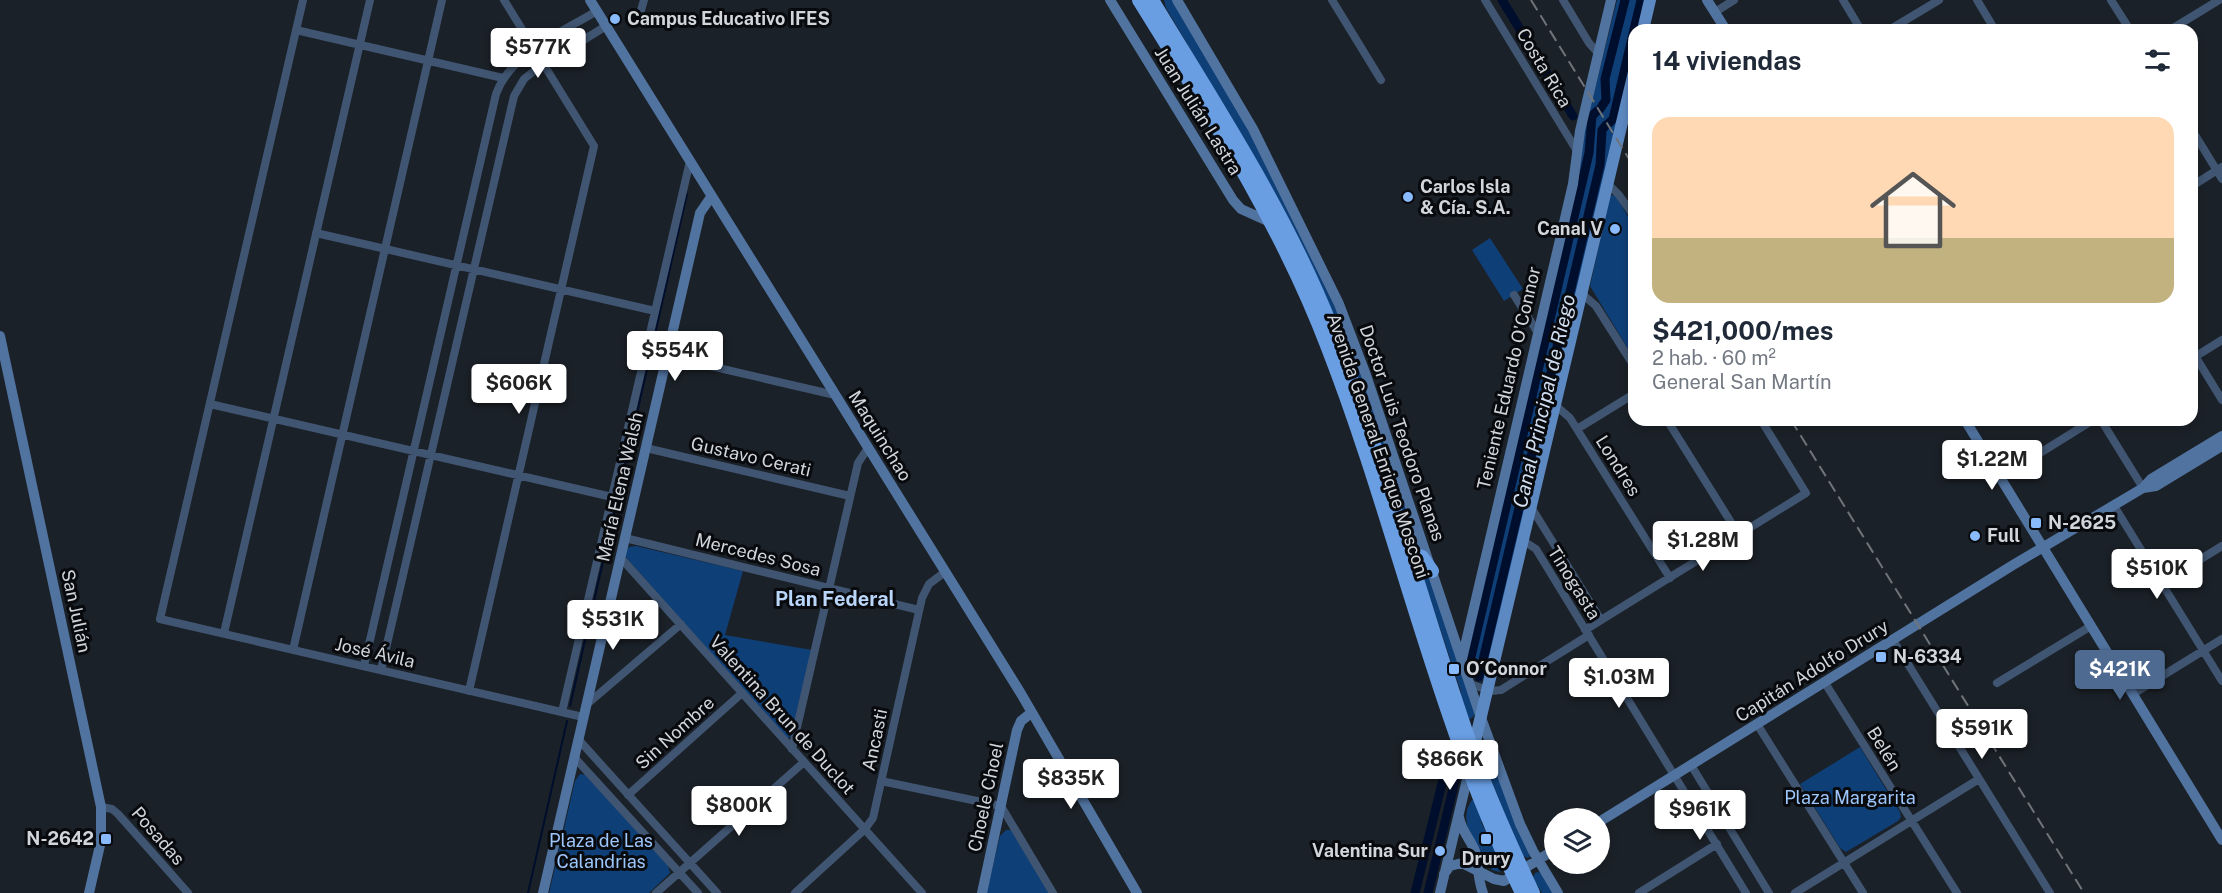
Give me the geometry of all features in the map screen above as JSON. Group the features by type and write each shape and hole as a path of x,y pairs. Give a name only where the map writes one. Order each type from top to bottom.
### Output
{"highway":[{"name":"Avenida General Enrique Mosconi","path":"1139,0 1234,155 1272,223 1306,294 1337,372 1468,771 1518,873 1533,893"},
{"name":"Avenida General Enrique Mosconi","path":"1154,0 1160,14 1253,167 1307,272 1330,323 1353,386 1473,752 1518,873 1522,893"},
{"path":"1407,551 1422,557 1432,571"}],"main road":[{"path":"1644,24 1650,0"},
{"path":"1468,771 1628,97"}],"street":[{"path":"303,0 210,404 612,497"},
{"path":"224,633 370,0"},
{"path":"293,650 442,0"},
{"path":"469,691 594,146 504,0"},
{"name":"Maquinchao","path":"590,0 945,572 1137,893"},
{"path":"639,17 644,0"},
{"name":"Juan Julián Lastra","path":"1110,0 1233,200 1241,209 1272,223"},
{"name":"Doctor Luis Teodoro Planas","path":"1177,0 1253,129 1339,304 1366,375 1480,715 1524,833 1558,893"},
{"path":"1332,0 1381,80"},
{"name":"Costa Rica","path":"1485,0 1577,152"},
{"path":"1563,0 1589,43 1599,54"},
{"name":"Teniente Eduardo O'Connor","path":"1461,659 1575,178 1581,125 1611,0"},
{"path":"1707,0 1722,24"},
{"path":"1715,12 1734,0"},
{"path":"1843,0 1857,24"},
{"path":"1899,24 1939,0"},
{"path":"1977,0 1991,24"},
{"path":"2111,0 2126,24"},
{"path":"2180,24 2219,0"},
{"path":"364,666 495,99 503,78 517,62 597,11"},
{"path":"381,670 514,96 524,80 606,26"},
{"path":"296,30 503,78"},
{"path":"2198,139 2219,169 2222,179"},
{"name":"María Elena Walsh","path":"562,712 690,161"},
{"path":"2198,182 2219,169"},
{"path":"1607,183 1618,193 1628,207"},
{"name":"María Elena Walsh","path":"543,893 700,213 711,197"},
{"path":"316,233 655,311"},
{"path":"1581,292 1599,310 1628,356"},
{"path":"1514,295 1538,333"},
{"name":"San Julián","path":"0,336 101,807 101,841 89,893"},
{"path":"2198,352 2222,340"},
{"path":"667,356 835,395"},
{"path":"2198,363 2222,400"},
{"path":"1577,429 1628,398"},
{"name":"José Ávila","path":"210,404 160,619 583,717"},
{"name":"Londres","path":"1555,405 1568,415 1670,578"},
{"path":"1671,426 1739,535"},
{"path":"1470,684 1486,690 1495,691 1504,688 1587,633 1601,620 1806,493 1765,426"},
{"path":"1969,426 2220,832"},
{"path":"2000,478 2083,426"},
{"path":"2105,426 2144,488"},
{"path":"2144,488 2151,479 2222,436"},
{"path":"2144,488 2156,486 2222,446"},
{"name":"Gustavo Cerati","path":"646,448 850,496"},
{"path":"792,749 858,461 868,448"},
{"name":"Capitán Adolfo Drury","path":"1610,815 2144,488"},
{"path":"2114,506 2222,681"},
{"name":"Tinogasta","path":"1530,507 1601,620"},
{"name":"Mercedes Sosa","path":"625,538 919,610"},
{"name":"Tinogasta","path":"1522,540 1536,549 1746,893"},
{"path":"2162,583 2222,546"},
{"name":"Valentina Brun de Duclot","path":"620,557 922,893"},
{"name":"Ancasti","path":"795,893 865,830 873,818 919,610 926,588 945,572"},
{"path":"1449,622 1460,627 1470,620"},
{"path":"586,705 681,624"},
{"path":"1997,683 2091,626"},
{"path":"2133,694 2222,639"},
{"path":"1893,640 2050,893"},
{"name":"Belén","path":"1825,683 1957,893"},
{"name":"Sin Nombre","path":"628,795 742,693"},
{"name":"Choele Choel","path":"982,893 1019,725 1023,718 1031,713"},
{"path":"1758,724 1863,893"},
{"path":"578,739 717,893"},
{"path":"1473,752 1477,744 1483,740 1488,742 1493,749"},
{"path":"574,757 698,893"},
{"path":"656,893 804,762"},
{"path":"1691,765 1769,893"},
{"path":"1440,893 1468,771"},
{"path":"1795,893 1979,779"},
{"path":"881,782 1001,806 1053,893"},
{"name":"Posadas","path":"101,807 112,809 118,814 188,893"},
{"path":"1459,817 1461,828 1475,852 1483,893"},
{"path":"1639,893 1717,844"},
{"path":"1444,873 1450,866 1457,863 1466,864 1501,881 1544,856"}],"green space":[{"path":"1164,0 1173,0 1238,108 1320,270 1353,349 1420,549 1415,550 1314,272 1280,202 1166,8"},
{"path":"1617,0 1646,0 1640,24 1628,24 1628,74 1486,677 1480,682 1474,678 1467,652 1578,186 1584,133"},
{"path":"1610,196 1616,196 1628,216 1628,349 1590,286"},
{"path":"1490,238 1523,289 1504,301 1472,250"},
{"path":"636,546 743,571 725,635 812,650 791,736 788,738 784,736 627,559 626,554 629,547"},
{"path":"1418,562 1425,564 1475,711 1474,716 1470,719 1459,698 1461,692"},
{"path":"1483,746 1486,746 1530,856 1528,858 1521,855 1480,752"},
{"name":"Plaza Margarita","path":"1860,747 1901,817 1846,852 1840,848 1800,784"},
{"name":"Plaza de Las Calandrias","path":"580,774 586,775 668,865 670,873 649,893 549,893 575,781"},
{"path":"1472,800 1483,818 1481,822 1503,865 1500,872 1492,870 1471,836 1466,818 1467,809"},
{"path":"1006,830 1012,830 1051,893 986,893 1000,836"},
{"path":"1538,872 1541,873 1553,893 1542,893 1533,878"}],"waterway":[{"path":"1502,0 1573,116"},
{"name":"Canal V","path":"1600,109 1606,100 1605,79 1625,0"},
{"name":"Canal Principal de Riego","path":"1635,24 1641,0"},
{"name":"Canal Principal de Riego","path":"1609,123 1613,119 1628,55"},
{"name":"Canal V","path":"1471,657 1589,153 1592,116 1597,111"},
{"name":"Canal Principal de Riego","path":"1479,677 1600,165 1602,130 1606,125"},
{"path":"570,706 687,194"},
{"path":"528,893 567,721"},
{"name":"Canal V","path":"1415,893 1450,751"},
{"name":"Canal Principal de Riego","path":"1428,893 1458,768"}],"railway":[{"path":"1531,0 1628,157"},
{"path":"1795,426 2084,893"}],"place":[{"name":"Campus Educativo IFES","path":"615,19"},
{"name":"Carlos Isla & Cía. S.A.","path":"1408,197"},
{"name":"Canal V","path":"1615,229"},
{"name":"N-2625","path":"2036,523"},
{"name":"Full","path":"1975,536"},
{"name":"N-6334","path":"1881,657"},
{"name":"O´Connor","path":"1454,669"},
{"name":"N-2642","path":"106,839"},
{"name":"Drury","path":"1486,839"},
{"name":"Valentina Sur","path":"1440,851"}],"district":[{"name":"Plan Federal","path":"835,599"}]}
